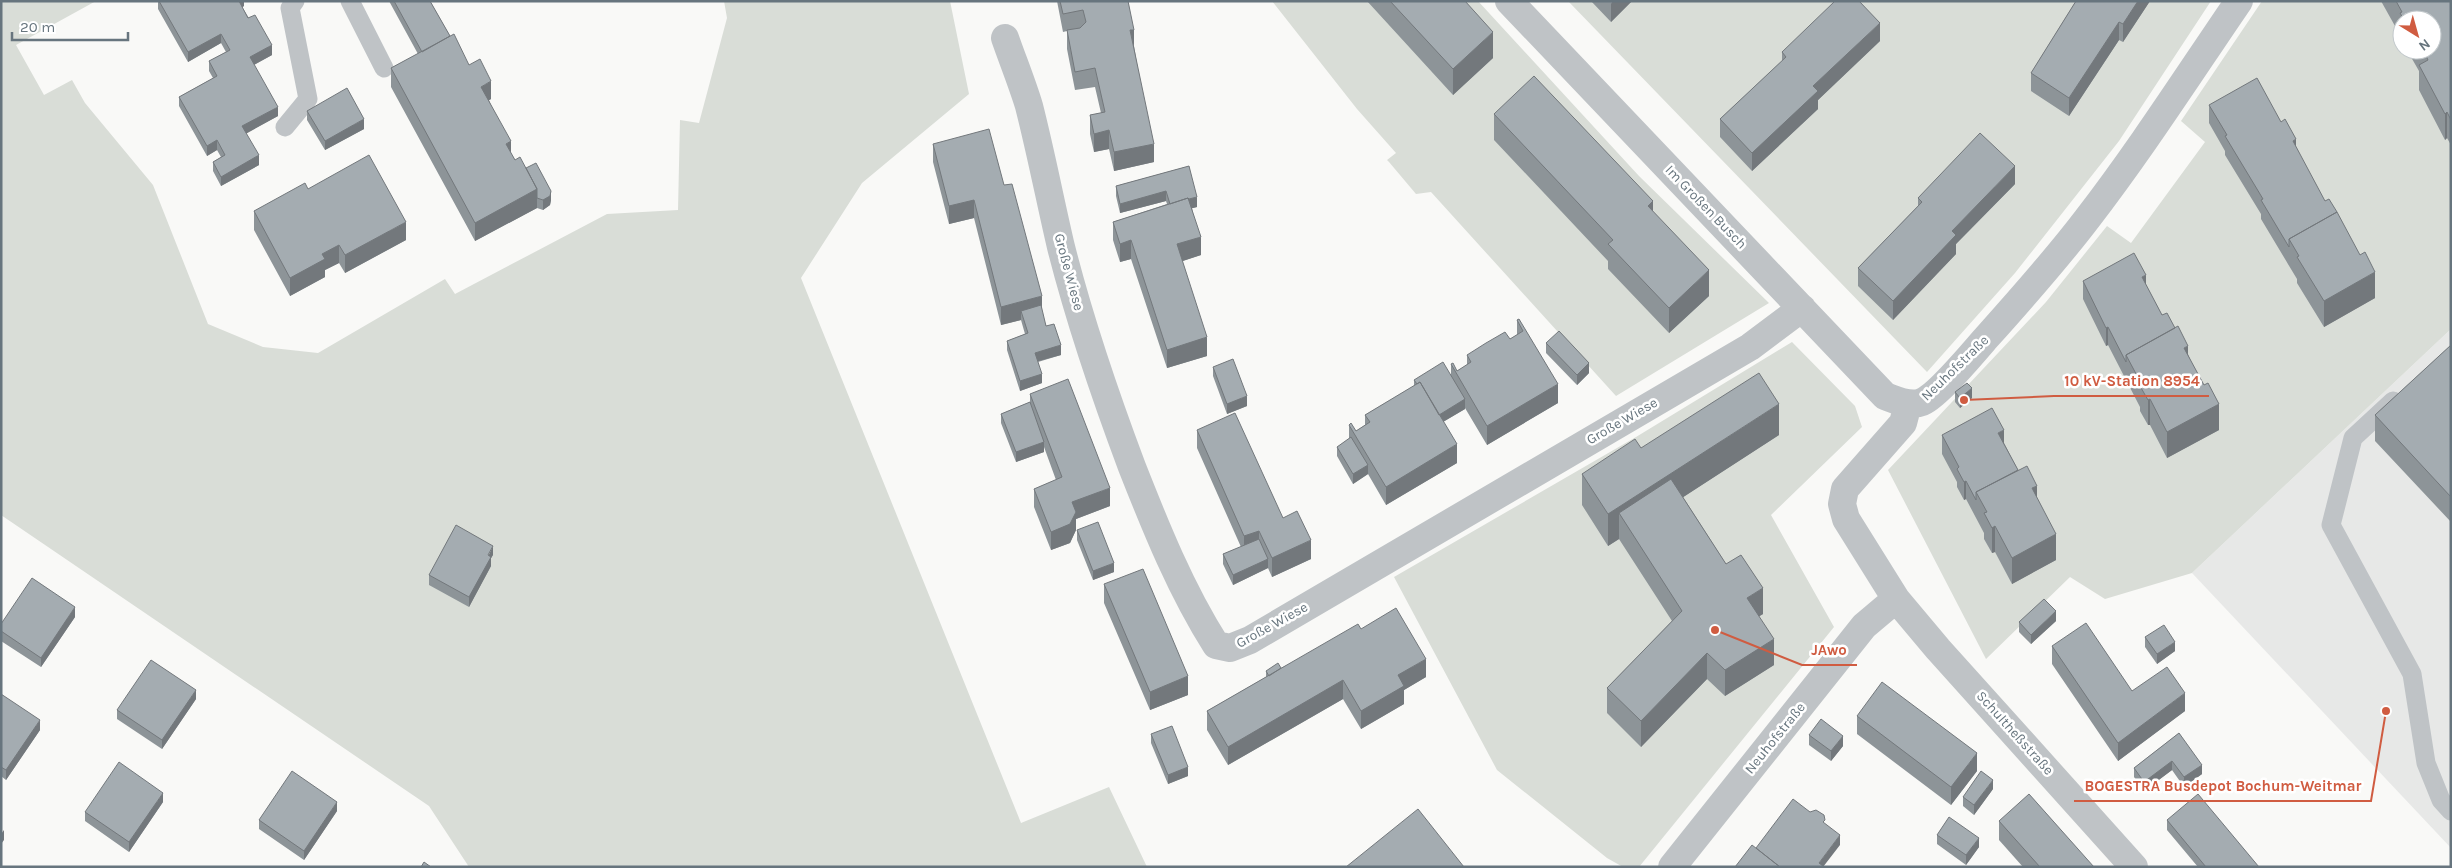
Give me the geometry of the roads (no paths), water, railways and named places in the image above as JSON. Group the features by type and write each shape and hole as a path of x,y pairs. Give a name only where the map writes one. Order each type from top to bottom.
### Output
{"street":[{"name":"Im Großen Busch","path":"1509,1 1885,396 1908,404"},
{"name":"Neuhofstraße","path":"1672,867 1864,626 1896,599 1846,519 1842,504 1845,489 1903,423 1908,404 1921,402 1930,396 1967,359 2045,272 2088,218 2155,125 2239,1"},
{"name":"Große Wiese","path":"1005,38 1028,105 1062,248 1087,339 1114,420 1146,503 1170,558 1198,617 1216,645 1230,648 1250,640 1750,347 1802,308"},
{"name":"Schultheßstraße","path":"1896,599 2134,867"}],"lane":[{"path":"285,127 308,99 290,8 295,1"},
{"path":"350,1 384,68"},
{"path":"2409,387 2353,438 2331,525 2412,674 2426,763 2441,800 2451,811"}],"place":[{"name":"10 kV-Station 8954","path":"1964,400"},
{"name":"JAwo","path":"1715,630"},
{"name":"BOGESTRA Busdepot Bochum-Weitmar","path":"2386,711"}]}
